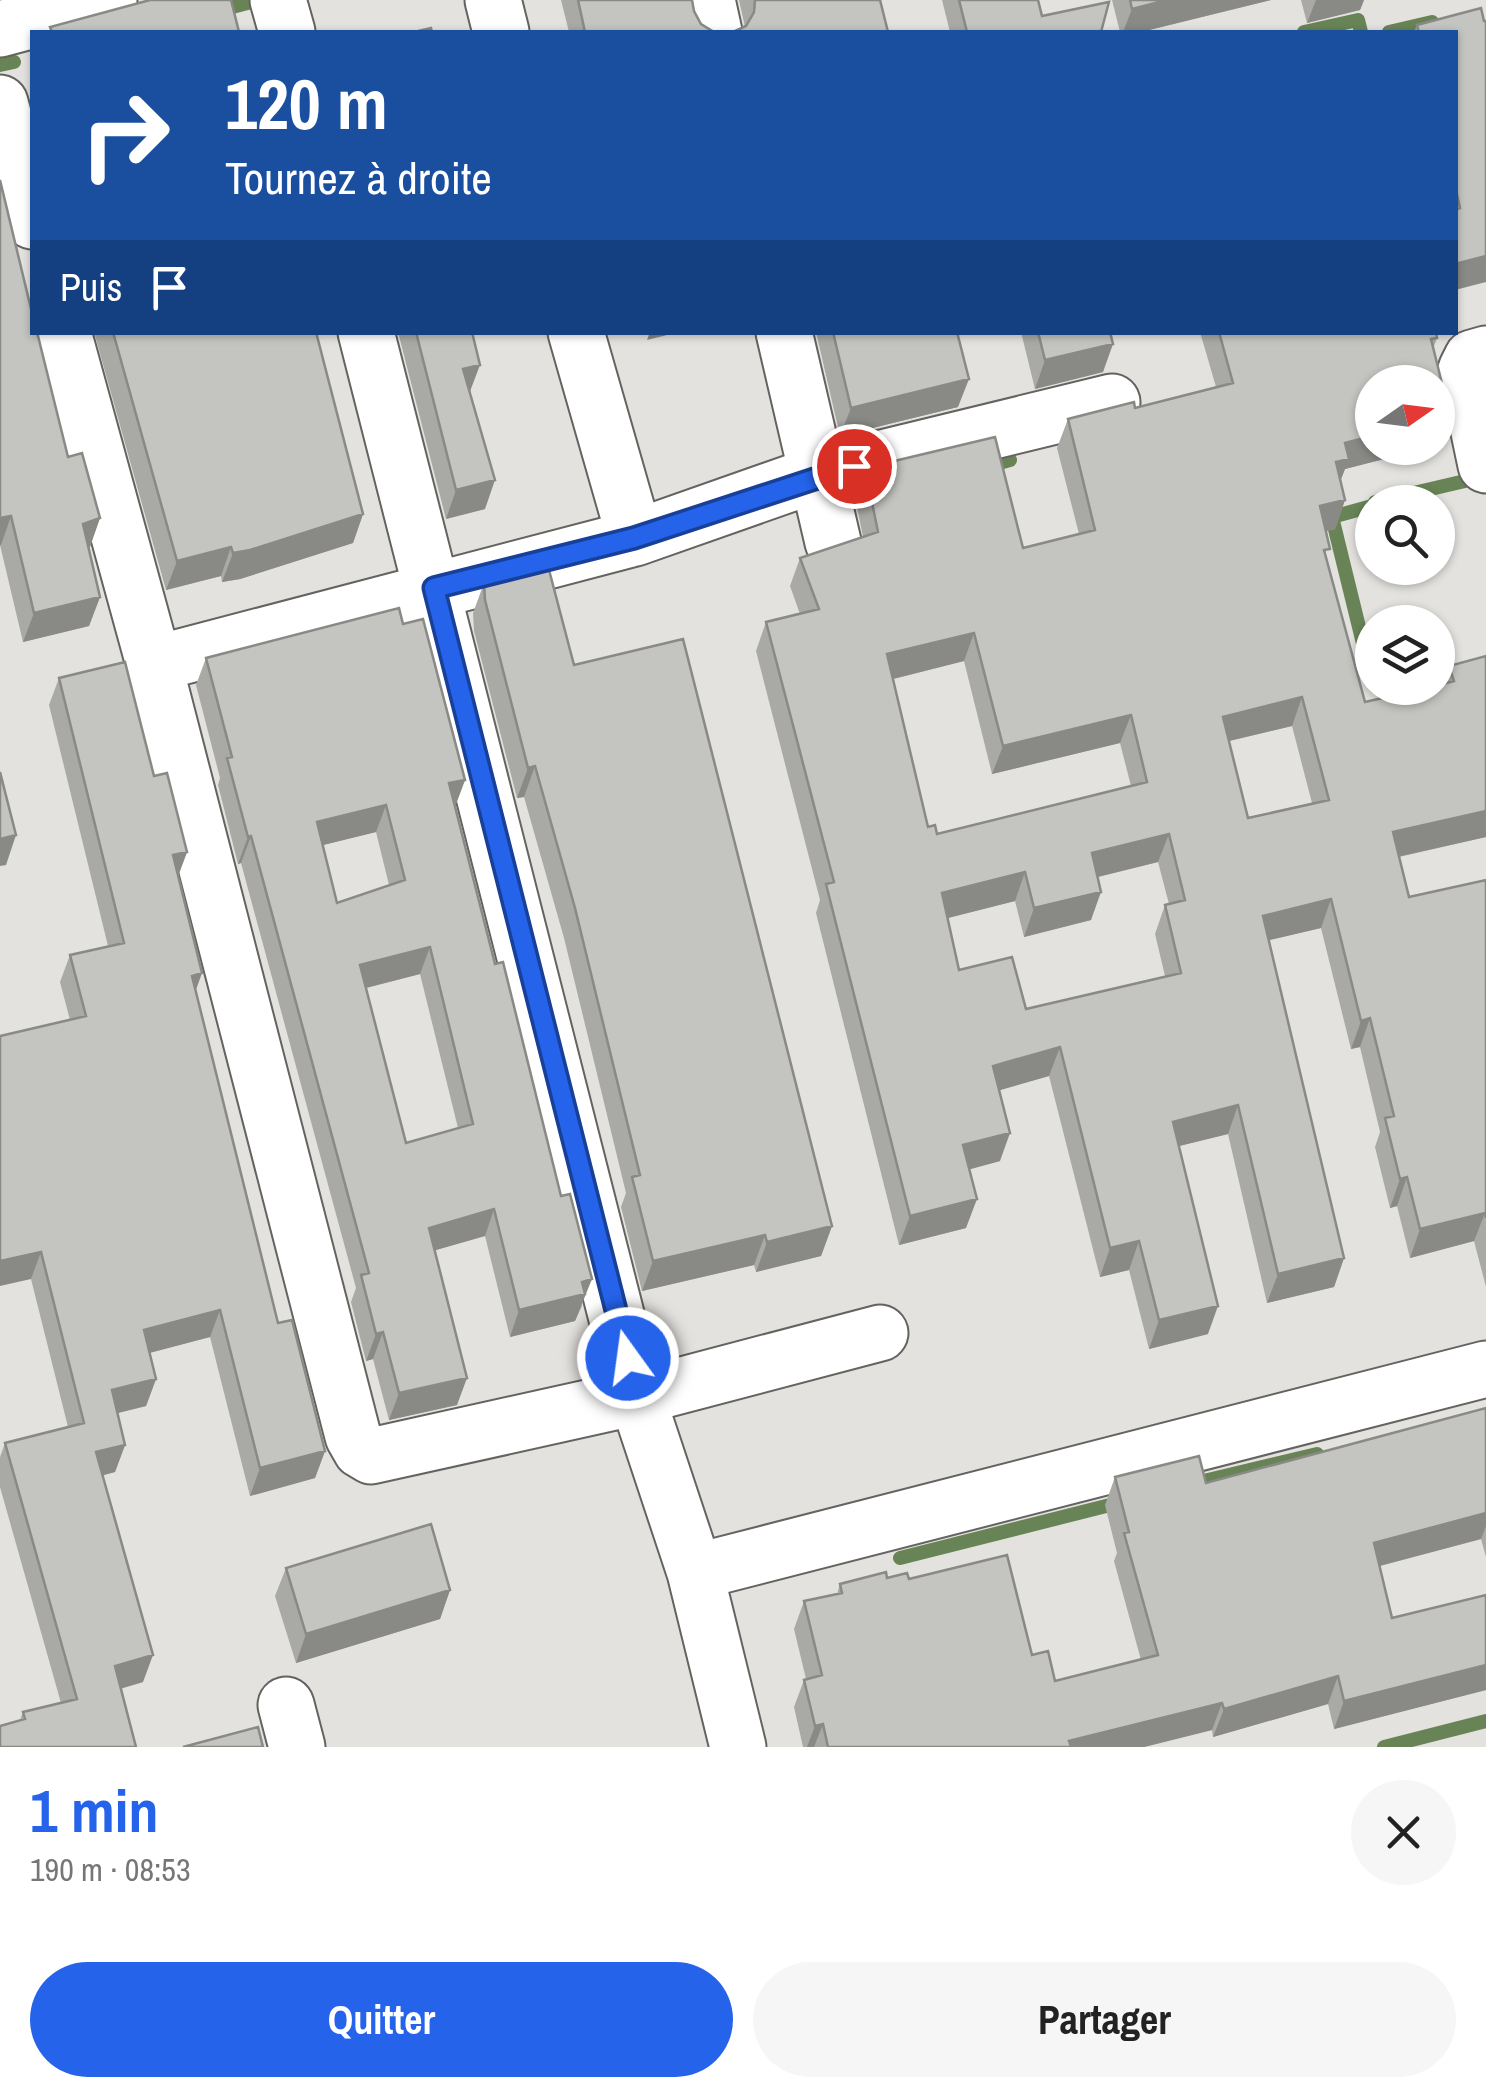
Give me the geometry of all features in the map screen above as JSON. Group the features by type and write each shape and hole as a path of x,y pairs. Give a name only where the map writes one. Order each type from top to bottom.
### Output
{"street":[{"path":"0,29 109,0"},
{"path":"278,0 286,30"},
{"path":"494,0 502,30"},
{"path":"707,0 714,30"},
{"path":"0,103 30,214"},
{"path":"64,335 154,664 353,1436 361,1450 371,1456 637,1397 880,1333"},
{"path":"367,335 637,1397 695,1572 738,1747"},
{"path":"577,335 634,538"},
{"path":"785,335 833,542"},
{"path":"1486,354 1472,358 1466,370 1486,464"},
{"path":"154,664 634,538 817,474 1112,402"},
{"path":"695,1572 1486,1369"}],"building":[{"path":"150,0 231,0 238,30 51,30 50,27"},
{"path":"578,0 692,0 701,24 711,30 585,30"},
{"path":"755,0 880,0 888,30 737,30 746,26"},
{"path":"959,0 1038,0 1042,16 1109,2 1102,30 966,30"},
{"path":"1130,0 1167,0 1132,9"},
{"path":"1481,8 1486,21 1486,256 1458,263 1458,30 1418,30 1417,25"},
{"path":"0,180 30,305 30,335 38,335 68,457 82,453 100,518 83,524 100,597 34,613 11,516 0,518"},
{"path":"114,335 317,335 363,514 250,550 233,553 231,547 177,561"},
{"path":"417,335 473,335 480,365 463,369 495,480 456,490"},
{"path":"834,335 958,335 969,379 851,408"},
{"path":"1039,335 1111,335 1113,344 1045,360"},
{"path":"1220,335 1436,335 1431,339 1437,365 1355,365 1355,440 1345,443 1349,459 1336,462 1345,500 1320,506 1330,549 1324,550 1355,665 1355,705 1455,705 1455,664 1486,656 1486,811 1393,832 1409,897 1486,880 1486,1218 1485,1213 1420,1229 1407,1177 1400,1179 1385,1118 1394,1116 1370,1018 1361,1021 1331,899 1263,916 1344,1258 1278,1274 1238,1105 1173,1122 1218,1306 1159,1320 1139,1241 1110,1248 1060,1047 993,1066 1010,1133 963,1145 977,1199 910,1216 826,884 834,882 766,622 819,609 800,558 878,532 865,468 995,437 1023,548 1095,530 1068,419 1134,402 1135,408 1233,383","holes":["974,633 1003,746 1131,715 1147,782 937,834 935,825 928,827 887,654","1302,697 1329,800 1248,818 1223,717","1169,834 1185,900 1165,905 1181,973 1026,1009 1012,957 959,970 942,893 1025,872 1034,908 1101,892 1092,853"]},
{"path":"548,566 574,665 683,639 832,1226 767,1242 765,1235 653,1261 632,1177 640,1175 575,908 535,766 528,768 485,600 484,583"},
{"path":"399,608 403,624 423,619 465,780 449,783 495,964 503,962 561,1196 570,1194 592,1279 582,1282 585,1294 519,1310 494,1209 429,1228 467,1378 399,1393 383,1332 376,1334 361,1275 369,1273 227,758 232,757 206,658","holes":["386,805 405,880 337,903 317,822","430,947 473,1124 406,1143 360,965"]},
{"path":"125,662 154,776 167,773 187,852 173,855 202,973 192,976 278,1323 292,1320 325,1451 260,1468 220,1310 144,1330 156,1379 112,1390 125,1445 96,1452 153,1655 115,1666 136,1747 0,1747 0,1726 25,1719 23,1712 77,1699 5,1443 84,1423 41,1252 0,1261 0,1036 86,1016 70,955 124,943 59,678"},
{"path":"0,772 16,835 0,839"},
{"path":"1486,1408 1486,1513 1374,1543 1392,1618 1486,1595 1486,1665 1344,1701 1338,1676 1224,1709 1222,1703 1069,1741 1071,1747 828,1747 823,1724 815,1726 804,1680 822,1675 804,1601 842,1593 840,1584 886,1572 887,1578 907,1573 909,1579 1007,1555 1032,1655 1048,1651 1055,1681 1158,1655 1124,1533 1129,1532 1115,1477 1199,1456 1206,1483"},
{"path":"431,1524 450,1590 306,1634 286,1568"},
{"path":"258,1727 263,1747 183,1747"}],"waterway":[{"path":"217,11 259,0"},
{"path":"1313,30 1358,20 1360,30"},
{"path":"1398,30 1432,22"},
{"path":"0,65 14,62"},
{"path":"985,467 1010,460"},
{"path":"1448,485 1465,481"},
{"path":"1355,511 1332,517 1355,611"},
{"path":"1187,1485 1317,1454"},
{"path":"900,1558 1122,1502"},
{"path":"1384,1747 1486,1721"}],"route":[{"path":"628,1358 434,588 634,538 817,474 854,466"}]}
